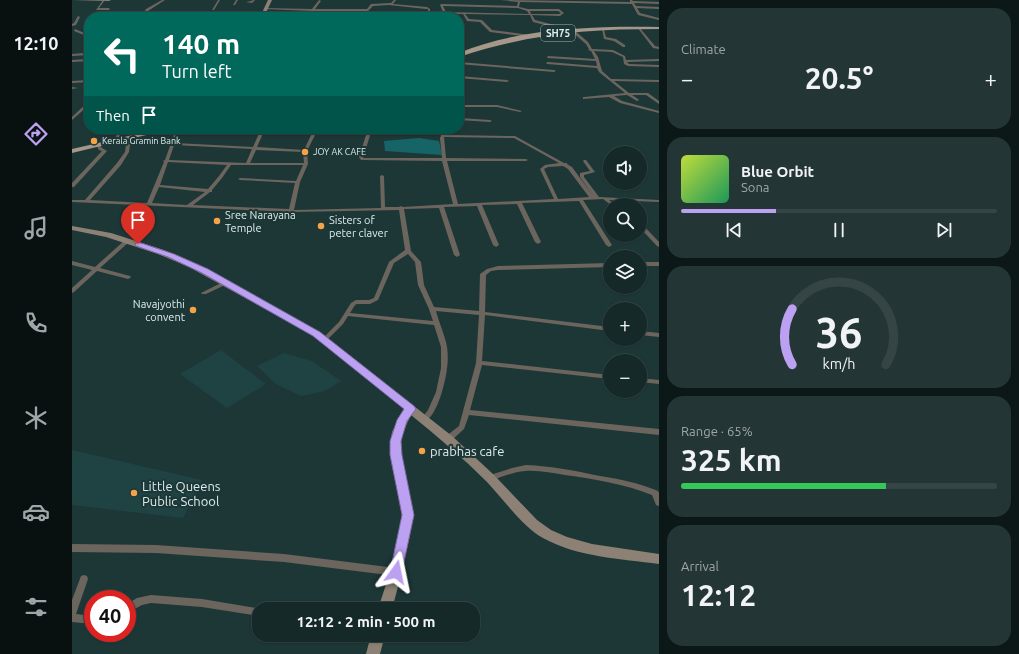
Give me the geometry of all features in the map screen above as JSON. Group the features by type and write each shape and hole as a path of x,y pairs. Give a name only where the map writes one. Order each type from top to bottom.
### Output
{"main road":[{"name":"SH75","path":"464,53 529,36 573,31 659,28"},
{"path":"72,151 146,134"}],"street":[{"path":"72,0 109,0"},
{"path":"104,0 97,9 109,9"},
{"path":"146,12 164,0"},
{"path":"213,9 219,0"},
{"path":"234,4 237,0"},
{"path":"247,2 252,2 254,0"},
{"path":"264,12 270,0"},
{"path":"390,5 395,0"},
{"path":"440,0 444,12"},
{"path":"502,0 631,1 659,3"},
{"path":"518,7 519,0"},
{"path":"312,10 320,1"},
{"path":"631,1 640,15 659,19"},
{"path":"270,12 291,9 368,10 372,4 427,8 429,9 429,12"},
{"path":"441,5 518,7 528,10 559,10 563,13 464,14"},
{"path":"635,7 659,8"},
{"path":"528,10 534,21 573,31 587,43 597,60 600,71 637,100"},
{"path":"464,14 467,19 481,21 491,31 529,36"},
{"path":"72,26 79,17"},
{"path":"638,28 654,47 659,48"},
{"path":"75,30 84,34"},
{"path":"602,30 605,38 615,40 624,46"},
{"path":"590,50 616,52 623,56 628,65 659,66"},
{"path":"72,55 84,54"},
{"path":"548,57 597,60"},
{"path":"574,59 574,65"},
{"path":"72,61 84,60"},
{"path":"625,61 659,60"},
{"path":"464,63 554,71"},
{"path":"548,63 599,67"},
{"path":"464,77 508,80"},
{"path":"610,80 659,81"},
{"path":"72,82 84,81"},
{"path":"584,98 609,95 647,94 651,95 659,103"},
{"path":"609,95 620,102 659,112"},
{"path":"464,106 497,106 520,111"},
{"path":"73,117 84,107"},
{"path":"464,119 490,121"},
{"path":"117,141 119,134"},
{"path":"149,204 158,186 165,161 176,134"},
{"path":"248,164 261,134"},
{"path":"291,211 298,182 306,164 305,151 314,134"},
{"path":"368,134 360,157 362,159 526,160"},
{"path":"456,205 444,159 443,136 513,136 565,164 598,199 603,201"},
{"path":"86,202 119,164 127,152 129,138"},
{"path":"172,144 305,151"},
{"path":"72,186 105,151 100,149 98,145"},
{"path":"165,161 230,164 306,164"},
{"path":"585,161 593,172 582,174 582,177 598,199"},
{"path":"188,206 210,191 230,164"},
{"path":"556,201 542,169 547,166 565,164"},
{"path":"382,176 383,209"},
{"path":"240,179 298,182"},
{"path":"158,186 210,191"},
{"path":"72,201 291,211 383,209 598,199 659,201"},
{"path":"580,200 609,245"},
{"path":"519,202 538,242"},
{"path":"479,204 496,245"},
{"path":"441,206 457,255"},
{"path":"401,207 408,250 418,262 421,285 432,309 444,347 444,368 439,392 431,411 424,419"},
{"path":"72,228 127,241 171,256 198,268 317,334 448,439 490,478 533,523 547,534 565,542 592,550 659,559"},
{"path":"647,232 659,245"},
{"path":"73,290 127,241"},
{"path":"324,340 341,323 353,304 356,302 370,302 376,299 392,262 408,250"},
{"path":"72,263 128,277"},
{"path":"647,264 659,264"},
{"path":"448,439 462,427 479,363 483,274 489,270 498,268 603,265"},
{"path":"204,293 225,283"},
{"path":"432,309 482,313 603,328"},
{"path":"346,314 436,322"},
{"path":"647,333 659,335"},
{"path":"479,363 603,376"},
{"path":"647,381 659,382"},
{"path":"387,602 396,572 408,515 396,455 395,441 402,420 410,409"},
{"path":"466,412 659,432"},
{"path":"490,478 515,469 541,468 639,487 655,493 659,503"},
{"path":"72,548 156,549 284,558 396,572"},
{"path":"72,612 84,579"},
{"path":"136,603 140,601 151,599 202,603 252,611"},
{"path":"72,618 84,619"},
{"path":"373,654 376,642"}],"shaded area":[{"path":"419,138 439,141 442,155 385,151 384,141"},
{"path":"221,350 266,384 227,408 180,374"},
{"path":"284,353 312,361 341,381 325,391 301,396 276,384 257,366"},
{"name":"Little Queens Public School","path":"72,450 202,480 183,518 72,505"}],"place":[{"name":"Kerala Gramin Bank","path":"94,141"},
{"name":"JOY AK CAFE","path":"305,152"},
{"name":"Sree Narayana Temple","path":"217,221"},
{"name":"Sisters of peter claver","path":"321,226"},
{"name":"Navajyothi convent","path":"193,310"},
{"name":"prabhas cafe","path":"422,451"},
{"name":"Little Queens Public School","path":"134,493"}],"route":[{"path":"138,244 171,256 205,271 317,334 410,409 402,420 395,441 396,455 408,515 396,572"}]}
